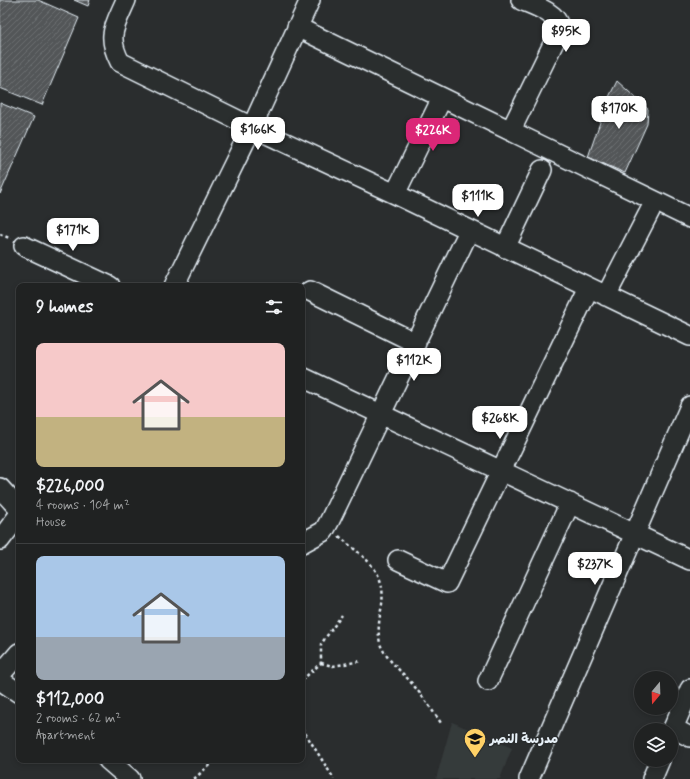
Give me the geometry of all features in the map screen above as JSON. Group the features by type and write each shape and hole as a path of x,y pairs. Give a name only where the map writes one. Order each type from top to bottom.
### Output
{"street":[{"path":"126,0 112,35 114,50 120,62 252,127 690,336"},
{"path":"175,283 252,127 310,0"},
{"path":"511,130 557,36 559,27 556,19 547,12 521,0"},
{"path":"297,27 690,218"},
{"path":"395,194 442,98"},
{"path":"505,248 542,170"},
{"path":"398,560 447,583 502,471 598,292 655,201"},
{"path":"305,541 324,531 330,520 469,231"},
{"path":"24,246 104,283"},
{"path":"310,291 416,343"},
{"path":"305,378 690,560"},
{"path":"529,779 690,406"},
{"path":"0,488 16,506"},
{"path":"488,681 570,503"},
{"path":"0,540 16,519"},
{"path":"0,675 16,656"},
{"path":"0,680 16,691"},
{"path":"675,723 690,689"},
{"path":"678,733 690,737"},
{"path":"111,763 130,779"},
{"path":"652,779 657,767"}],"path":[{"path":"330,520 333,531 365,557 380,579 382,603 379,624 380,645 391,663 413,685 441,722"},
{"path":"305,677 321,663 321,644 342,615"},
{"path":"321,663 333,666 361,661"},
{"path":"305,733 334,779"},
{"path":"194,779 212,763"}],"shaded area":[{"name":"مدرسة النصر","path":"452,722 512,748 500,779 436,779"}],"building":[{"path":"0,0 38,0 79,18 42,105 0,88"},
{"path":"74,0 90,0 88,6"},
{"path":"617,81 648,109 647,124 625,173 588,157 608,99"},
{"path":"0,103 34,117 0,194"}],"place":[{"name":"مدرسة النصر","path":"475,758"}]}
